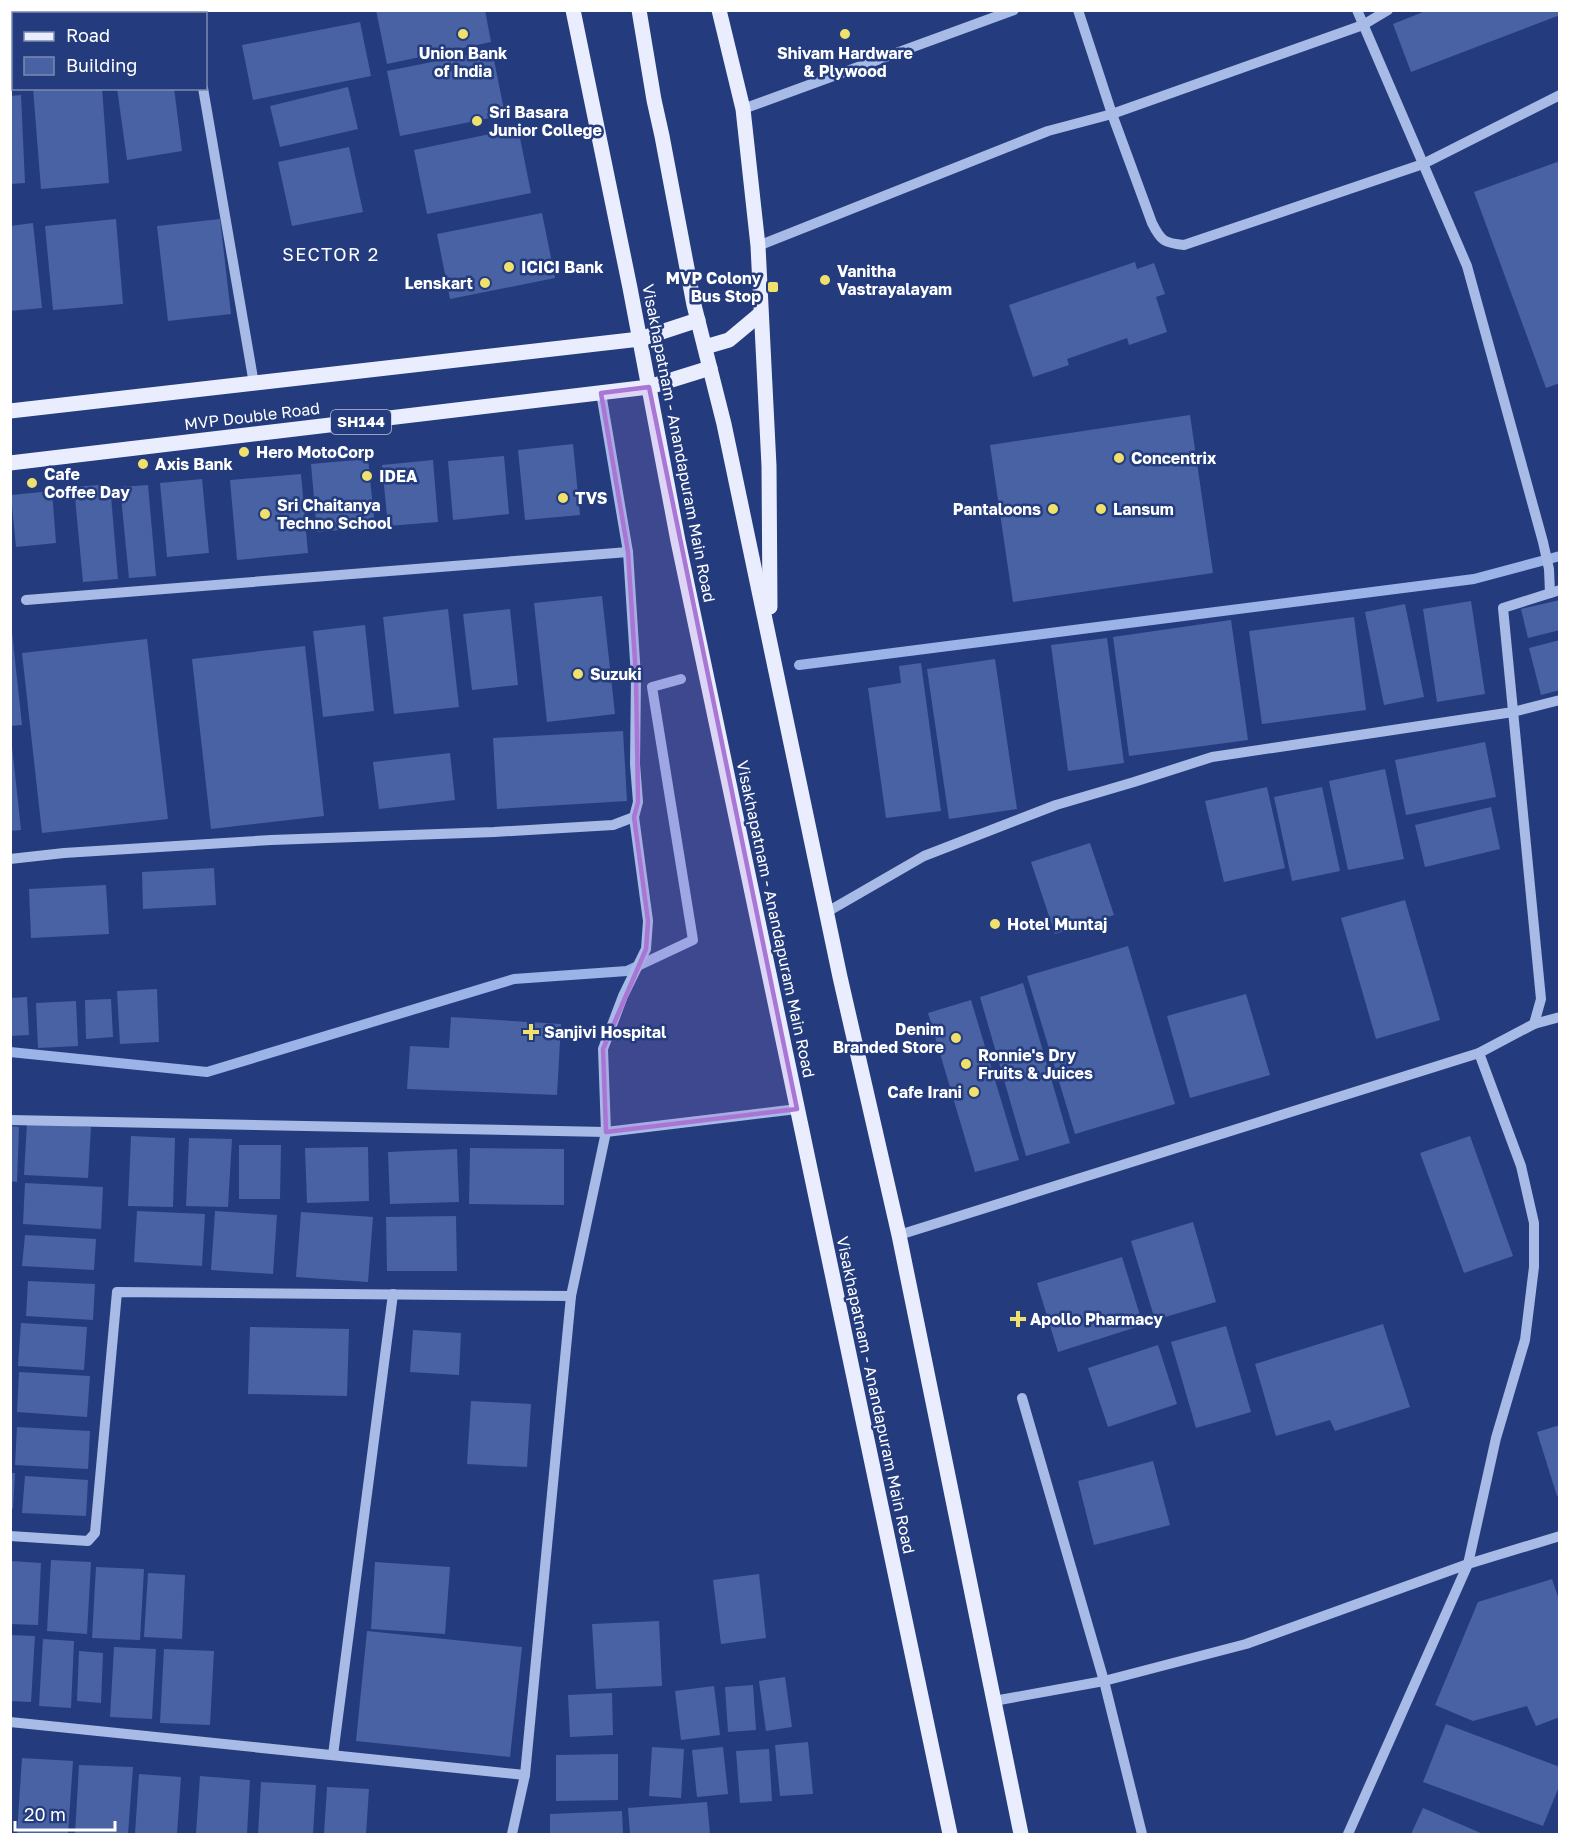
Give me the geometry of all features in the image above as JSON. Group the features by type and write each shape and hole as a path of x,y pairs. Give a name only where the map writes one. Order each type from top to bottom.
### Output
{"main road":[{"name":"Visakhapatnam - Anandapuram Main Road","path":"573,10 640,339 678,541 950,1834"},
{"path":"639,10 654,100 698,320 724,424 827,912 899,1235 1021,1834"},
{"path":"720,10 743,109 758,246 769,466 770,641"},
{"path":"705,346 729,340 760,314"},
{"name":"MVP Double Road","path":"10,411 640,339 698,320"},
{"name":"MVP Double Road","path":"10,464 649,387 710,368"}],"street":[{"path":"743,109 1014,10"},
{"path":"1078,10 1112,114 1152,223 1158,236 1167,243 1184,245 1423,164 1560,95"},
{"path":"1357,10 1467,266 1555,591 1503,608 1541,999 1534,1024"},
{"path":"758,246 1048,131 1112,114 1363,25 1388,10"},
{"path":"203,90 254,384"},
{"path":"512,1834 525,1775 572,1296 606,1132 603,1049 623,996 646,949 648,921 633,817 638,802 635,764 636,676 628,552 601,393"},
{"path":"26,600 628,552"},
{"path":"827,912 924,856 1056,805 1212,757 1513,712 1560,700"},
{"path":"10,859 64,853 259,841 613,825 633,817"},
{"path":"899,1235 1479,1053 1534,1024 1560,1017"},
{"path":"1348,1834 1468,1564 1496,1438 1525,1340 1534,1267 1534,1223 1521,1166 1479,1053"},
{"path":"10,1120 606,1132 797,1109"},
{"path":"10,1536 88,1541 95,1533 117,1292 572,1296"},
{"path":"333,1755 393,1294"},
{"path":"1022,1398 1104,1681 1142,1834"},
{"path":"994,1701 1104,1681 1246,1644 1468,1564 1560,1536"},
{"path":"10,1722 525,1775"}],"highlighted area":[{"path":"649,387 797,1109 606,1132 603,1049 646,949 648,921 634,817 638,802 636,677 628,552 601,393"}],"building":[{"path":"376,10 485,10 491,42 387,64"},
{"path":"1428,10 1560,10 1560,15 1411,72 1393,24"},
{"path":"360,22 371,76 253,100 242,45"},
{"path":"492,50 505,115 400,136 387,71"},
{"path":"348,87 358,129 280,147 270,106"},
{"path":"33,90 102,90 109,183 41,189"},
{"path":"117,90 174,90 182,151 127,160"},
{"path":"21,95 25,183 10,184 10,96"},
{"path":"518,128 531,193 427,214 414,150"},
{"path":"349,147 363,212 292,226 278,162"},
{"path":"1560,161 1560,383 1546,388 1474,192"},
{"path":"542,213 555,278 450,299 437,234"},
{"path":"116,219 123,304 53,310 45,226"},
{"path":"220,219 231,314 168,321 157,226"},
{"path":"33,223 42,308 10,311 10,226"},
{"path":"1135,262 1137,269 1154,263 1165,294 1156,297 1167,332 1129,345 1127,338 1067,359 1069,365 1033,377 1009,305"},
{"name":"Lansum","path":"1190,415 1213,573 1013,602 990,445"},
{"path":"573,444 580,515 525,520 518,450"},
{"path":"504,456 509,514 453,520 448,461"},
{"path":"368,459 375,527 317,532 311,464"},
{"path":"433,460 438,522 388,526 382,465"},
{"path":"301,474 308,553 237,560 230,480"},
{"path":"202,479 209,553 167,557 160,483"},
{"path":"110,484 118,579 83,582 74,487"},
{"path":"148,485 156,576 129,578 120,487"},
{"path":"52,491 56,543 16,547 11,495"},
{"path":"602,596 615,714 547,722 534,603"},
{"path":"1560,600 1560,630 1528,638 1521,609"},
{"path":"1471,601 1485,694 1437,702 1423,609"},
{"path":"1405,604 1424,697 1384,705 1365,612"},
{"path":"448,609 459,707 394,714 383,617"},
{"path":"510,609 518,685 472,690 463,614"},
{"path":"1354,617 1366,710 1262,724 1249,631"},
{"path":"1231,620 1248,740 1129,756 1113,637"},
{"path":"365,625 374,711 323,717 313,631"},
{"path":"10,632 12,632 22,725 10,726"},
{"path":"1107,638 1124,763 1068,771 1051,645"},
{"path":"147,639 168,819 42,833 22,653"},
{"path":"1560,640 1560,690 1541,695 1529,648"},
{"path":"305,646 324,816 211,829 192,659"},
{"path":"995,659 1017,809 949,819 927,669"},
{"path":"921,663 941,811 886,818 868,688 901,683 899,666"},
{"path":"623,731 627,801 497,809 493,738"},
{"path":"1485,742 1496,797 1406,815 1395,760"},
{"path":"10,746 12,746 21,830 10,831"},
{"path":"450,753 455,800 379,809 373,762"},
{"path":"1385,769 1404,859 1348,870 1329,781"},
{"path":"1267,787 1285,868 1224,882 1205,801"},
{"path":"1322,787 1340,871 1292,881 1274,797"},
{"path":"1491,807 1500,849 1425,867 1415,825"},
{"path":"1090,843 1114,915 1055,934 1031,862"},
{"path":"214,868 216,905 143,909 142,872"},
{"path":"106,885 109,934 31,938 29,889"},
{"path":"1405,900 1440,1020 1376,1039 1341,918"},
{"path":"1128,946 1175,1104 1075,1134 1027,976"},
{"path":"1023,983 1070,1143 1026,1156 980,997"},
{"path":"157,989 159,1042 120,1044 117,991"},
{"path":"1246,994 1270,1075 1190,1098 1167,1016"},
{"path":"27,997 29,1035 10,1036 10,998"},
{"path":"111,999 113,1037 86,1039 85,1000"},
{"path":"971,1000 1019,1160 975,1172 928,1013"},
{"path":"76,1001 78,1046 38,1048 36,1003"},
{"path":"451,1017 561,1024 557,1095 407,1089 410,1046 449,1048"},
{"path":"27,1123 91,1127 88,1178 24,1175"},
{"path":"10,1126 19,1127 17,1182 10,1181"},
{"path":"131,1136 175,1138 173,1207 128,1206"},
{"path":"1470,1136 1513,1256 1464,1273 1420,1153"},
{"path":"189,1138 232,1139 228,1207 186,1206"},
{"path":"239,1145 281,1145 280,1199 239,1199"},
{"path":"368,1147 369,1201 307,1203 305,1148"},
{"path":"470,1148 564,1149 564,1205 469,1204"},
{"path":"457,1149 459,1202 390,1204 388,1152"},
{"path":"25,1183 103,1187 101,1229 23,1224"},
{"path":"137,1211 205,1214 202,1266 134,1262"},
{"path":"215,1211 277,1215 273,1274 211,1270"},
{"path":"301,1212 373,1217 368,1282 296,1277"},
{"path":"456,1216 457,1271 387,1271 386,1217"},
{"path":"1193,1222 1216,1302 1155,1320 1131,1241"},
{"path":"25,1235 96,1239 94,1270 22,1266"},
{"path":"1122,1257 1143,1325 1058,1352 1037,1283"},
{"path":"28,1281 95,1284 93,1320 26,1316"},
{"path":"21,1323 87,1327 84,1370 18,1366"},
{"path":"1383,1324 1410,1407 1335,1431 1330,1420 1276,1436 1255,1364"},
{"path":"1226,1326 1251,1412 1196,1428 1171,1342"},
{"path":"250,1327 349,1329 347,1396 248,1394"},
{"path":"413,1330 461,1333 459,1375 410,1372"},
{"path":"1158,1345 1177,1404 1108,1427 1088,1368"},
{"path":"19,1372 90,1376 87,1417 17,1412"},
{"path":"471,1401 531,1404 527,1467 467,1464"},
{"path":"1560,1425 1560,1495 1557,1496 1537,1432"},
{"path":"17,1427 90,1431 88,1469 15,1465"},
{"path":"1153,1461 1170,1525 1094,1545 1078,1481"},
{"path":"10,1473 15,1473 13,1509 10,1508"},
{"path":"25,1476 88,1480 86,1516 22,1513"},
{"path":"51,1560 91,1562 87,1634 47,1631"},
{"path":"11,1561 41,1563 38,1625 10,1624"},
{"path":"375,1562 450,1567 445,1634 371,1629"},
{"path":"96,1567 144,1569 140,1640 92,1638"},
{"path":"148,1573 185,1575 182,1639 144,1637"},
{"path":"759,1574 766,1638 721,1644 713,1580"},
{"path":"1552,1579 1560,1603 1560,1717 1536,1726 1527,1706 1473,1721 1435,1705 1478,1602"},
{"path":"659,1621 662,1686 596,1689 592,1624"},
{"path":"367,1631 522,1647 510,1757 356,1741"},
{"path":"10,1635 35,1636 31,1702 10,1701"},
{"path":"43,1639 74,1641 71,1708 39,1706"},
{"path":"114,1647 156,1649 152,1719 110,1717"},
{"path":"164,1649 214,1651 210,1725 160,1723"},
{"path":"79,1651 103,1653 101,1703 77,1701"},
{"path":"785,1677 792,1727 766,1731 759,1681"},
{"path":"753,1685 756,1730 728,1732 725,1687"},
{"path":"714,1686 720,1735 681,1740 675,1691"},
{"path":"612,1693 613,1735 570,1737 568,1695"},
{"path":"1446,1724 1560,1767 1560,1784 1543,1826 1423,1782"},
{"path":"808,1742 813,1794 780,1796 775,1745"},
{"path":"652,1747 684,1749 681,1798 649,1796"},
{"path":"723,1747 728,1794 697,1797 692,1750"},
{"path":"769,1749 772,1801 740,1803 736,1751"},
{"path":"618,1754 618,1800 556,1801 556,1755"},
{"path":"22,1758 73,1761 68,1834 17,1834"},
{"path":"79,1765 133,1767 128,1834 75,1834"},
{"path":"139,1774 181,1777 177,1834 135,1834"},
{"path":"200,1776 250,1780 247,1834 196,1834"},
{"path":"261,1782 316,1785 313,1834 258,1834"},
{"path":"327,1787 369,1789 366,1834 324,1834"},
{"path":"707,1802 710,1834 630,1834 628,1808"},
{"path":"1423,1808 1483,1834 1411,1834"},
{"path":"622,1811 623,1834 550,1834 550,1814"}],"waterway":[{"path":"799,665 1474,579 1560,556"},
{"path":"10,1052 207,1072 514,979 627,971 693,940 652,687 681,679"}],"place":[{"name":"Union Bank of India","path":"463,34"},
{"name":"Shivam Hardware & Plywood","path":"845,34"},
{"name":"Sri Basara Junior College","path":"477,121"},
{"name":"ICICI Bank","path":"509,267"},
{"name":"Vanitha Vastrayalayam","path":"825,280"},
{"name":"Lenskart","path":"485,283"},
{"name":"MVP Colony Bus Stop","path":"773,287"},
{"name":"Hero MotoCorp","path":"244,452"},
{"name":"Concentrix","path":"1119,458"},
{"name":"Axis Bank","path":"143,464"},
{"name":"IDEA","path":"367,476"},
{"name":"Cafe Coffee Day","path":"32,483"},
{"name":"TVS","path":"563,498"},
{"name":"Pantaloons","path":"1053,509"},
{"name":"Lansum","path":"1101,509"},
{"name":"Sri Chaitanya Techno School","path":"265,514"},
{"name":"Suzuki","path":"578,674"},
{"name":"Hotel Muntaj","path":"995,924"},
{"name":"Sanjivi Hospital","path":"531,1032"},
{"name":"Denim Branded Store","path":"956,1038"},
{"name":"Ronnie's Dry Fruits & Juices","path":"966,1064"},
{"name":"Cafe Irani","path":"974,1092"},
{"name":"Apollo Pharmacy","path":"1018,1319"}],"district":[{"name":"SECTOR 2","path":"331,255"}]}
